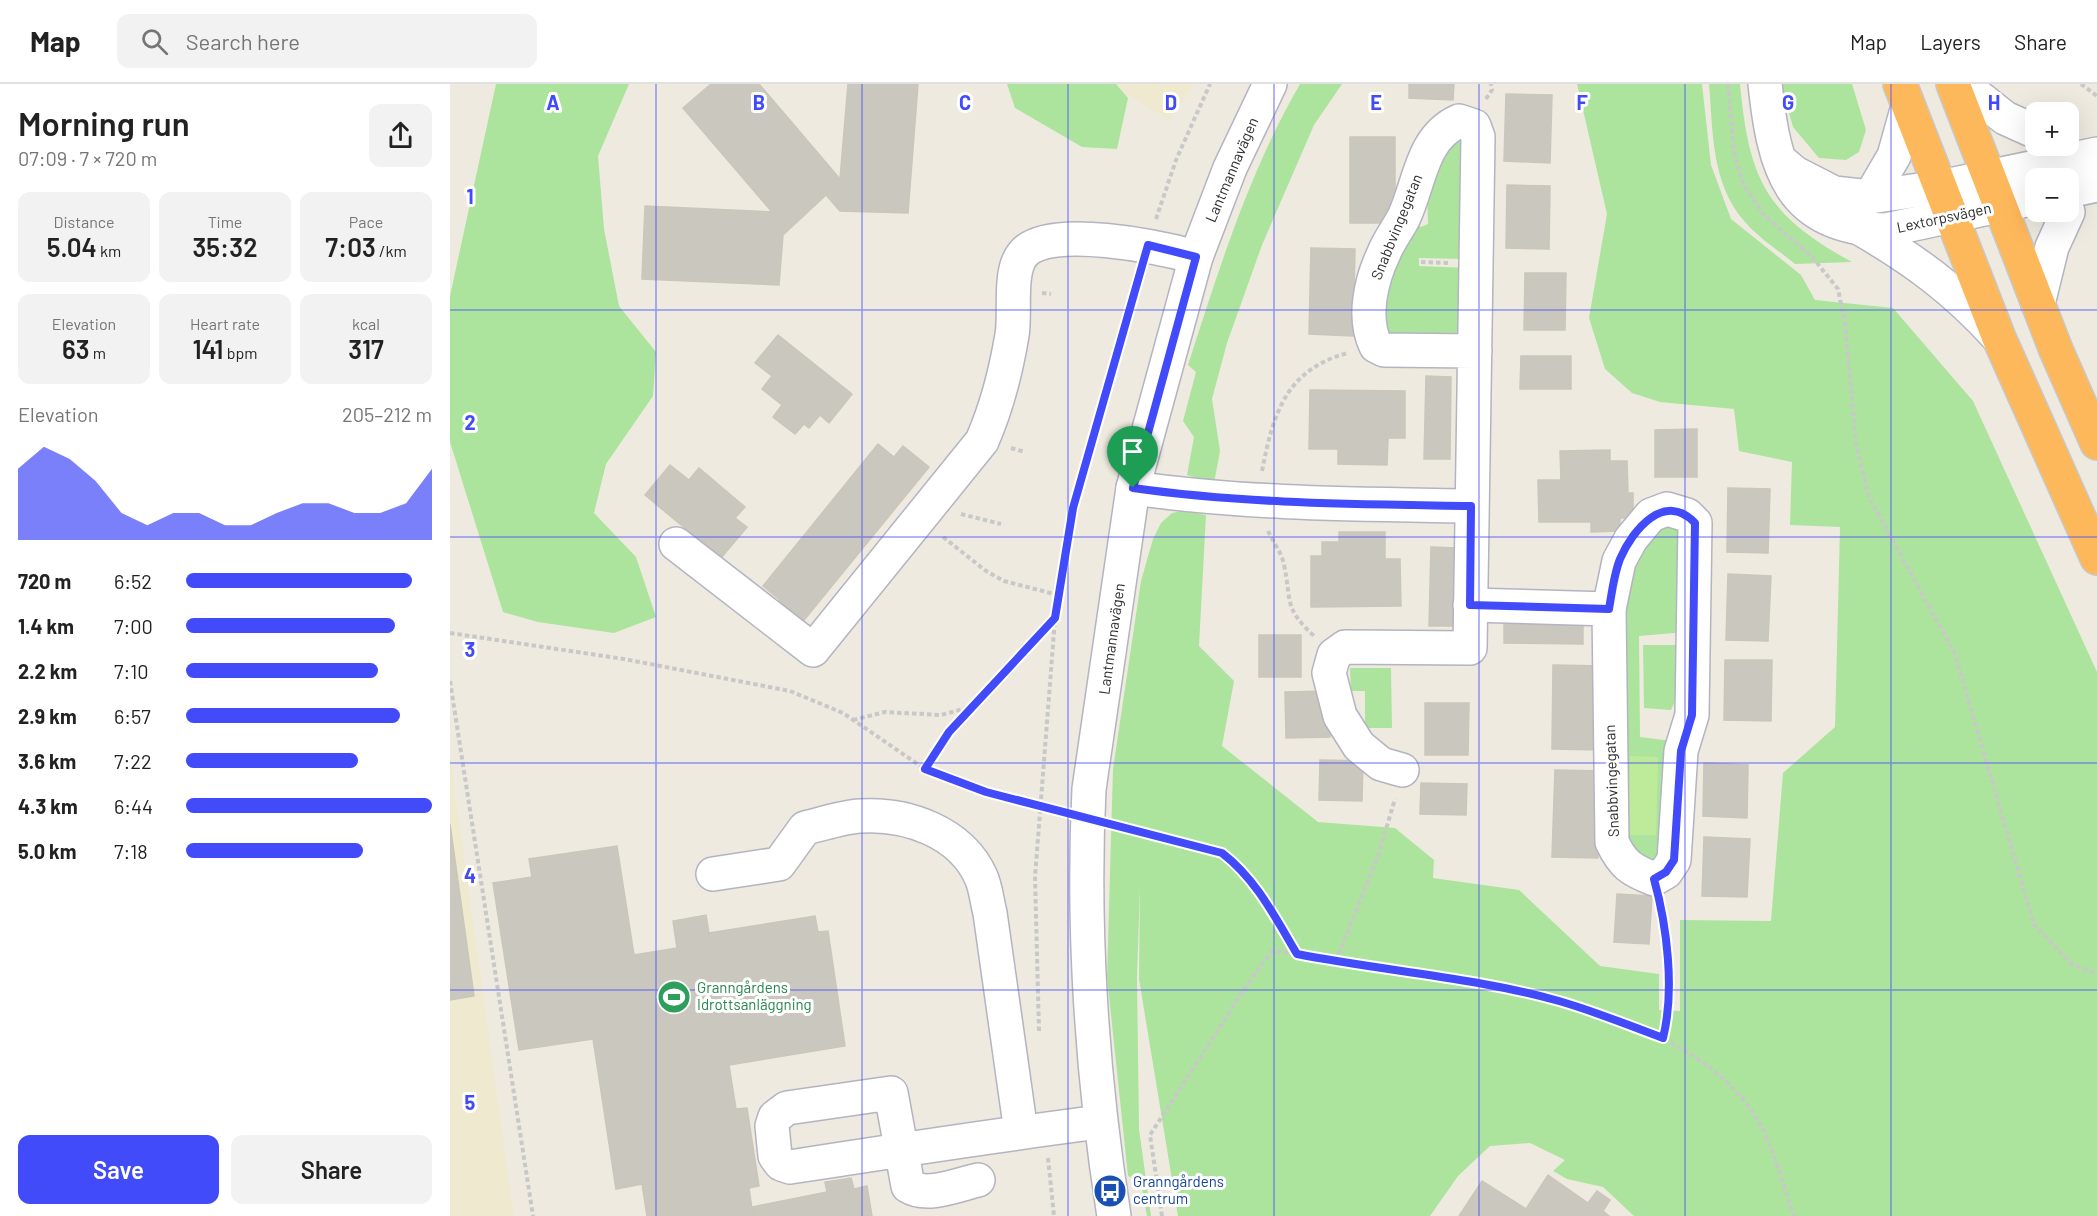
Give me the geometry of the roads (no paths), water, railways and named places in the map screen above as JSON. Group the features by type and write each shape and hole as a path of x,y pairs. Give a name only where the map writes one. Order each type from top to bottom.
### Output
{"highway":[{"path":"1953,84 2038,304 2097,443"},
{"path":"1904,95 1999,338 2097,558"}],"street":[{"name":"Lantmannavägen","path":"1114,1216 1100,1122 1088,934 1089,789 1133,488 1196,257 1230,168 1270,84"},
{"name":"Lextorpsvägen","path":"1765,84 1777,158 1795,193 1806,207 1828,219 1861,229 1905,227 1945,202"},
{"path":"1962,84 2004,118 2025,127"},
{"path":"1870,197 1894,156 1904,95"},
{"name":"Snabbvingegatan","path":"1402,770 1381,764 1359,746 1340,716 1329,673 1334,654 1345,647 1470,648 1478,137 1474,126 1459,121 1442,131 1427,151 1404,216 1384,251 1377,271 1370,303 1369,324 1376,346 1384,350 1474,351"},
{"path":"2079,146 2097,152"},
{"path":"1994,191 2097,152"},
{"name":"Lextorpsvägen","path":"1777,158 1795,173 1834,193 1945,202 1994,191"},
{"path":"1994,191 2025,196"},
{"path":"2038,304 2052,247 2065,222"},
{"path":"1861,229 1901,252 1945,283 1999,338"},
{"path":"676,544 813,650 982,441 992,421 1007,363 1013,332 1015,273 1022,255 1045,242 1080,240 1148,245 1196,257"},
{"path":"1133,488 1206,498 1260,502 1471,506"},
{"name":"Snabbvingegatan","path":"1668,509 1687,514 1695,523 1692,715 1681,751 1674,860 1666,872 1654,879 1636,872 1621,860 1612,842 1609,609 1620,561 1630,538 1651,515 1668,509"},
{"path":"1470,605 1609,609"},
{"path":"713,874 780,864 805,828 859,816 900,817 931,829 960,845 982,878 1033,1130"},
{"path":"978,1180 932,1190 916,1191 908,1186 901,1150 1100,1122"}],"place":[{"name":"Granngårdens Idrottsanläggning","path":"674,997"},
{"name":"Granngårdens centrum","path":"1110,1191"}]}
